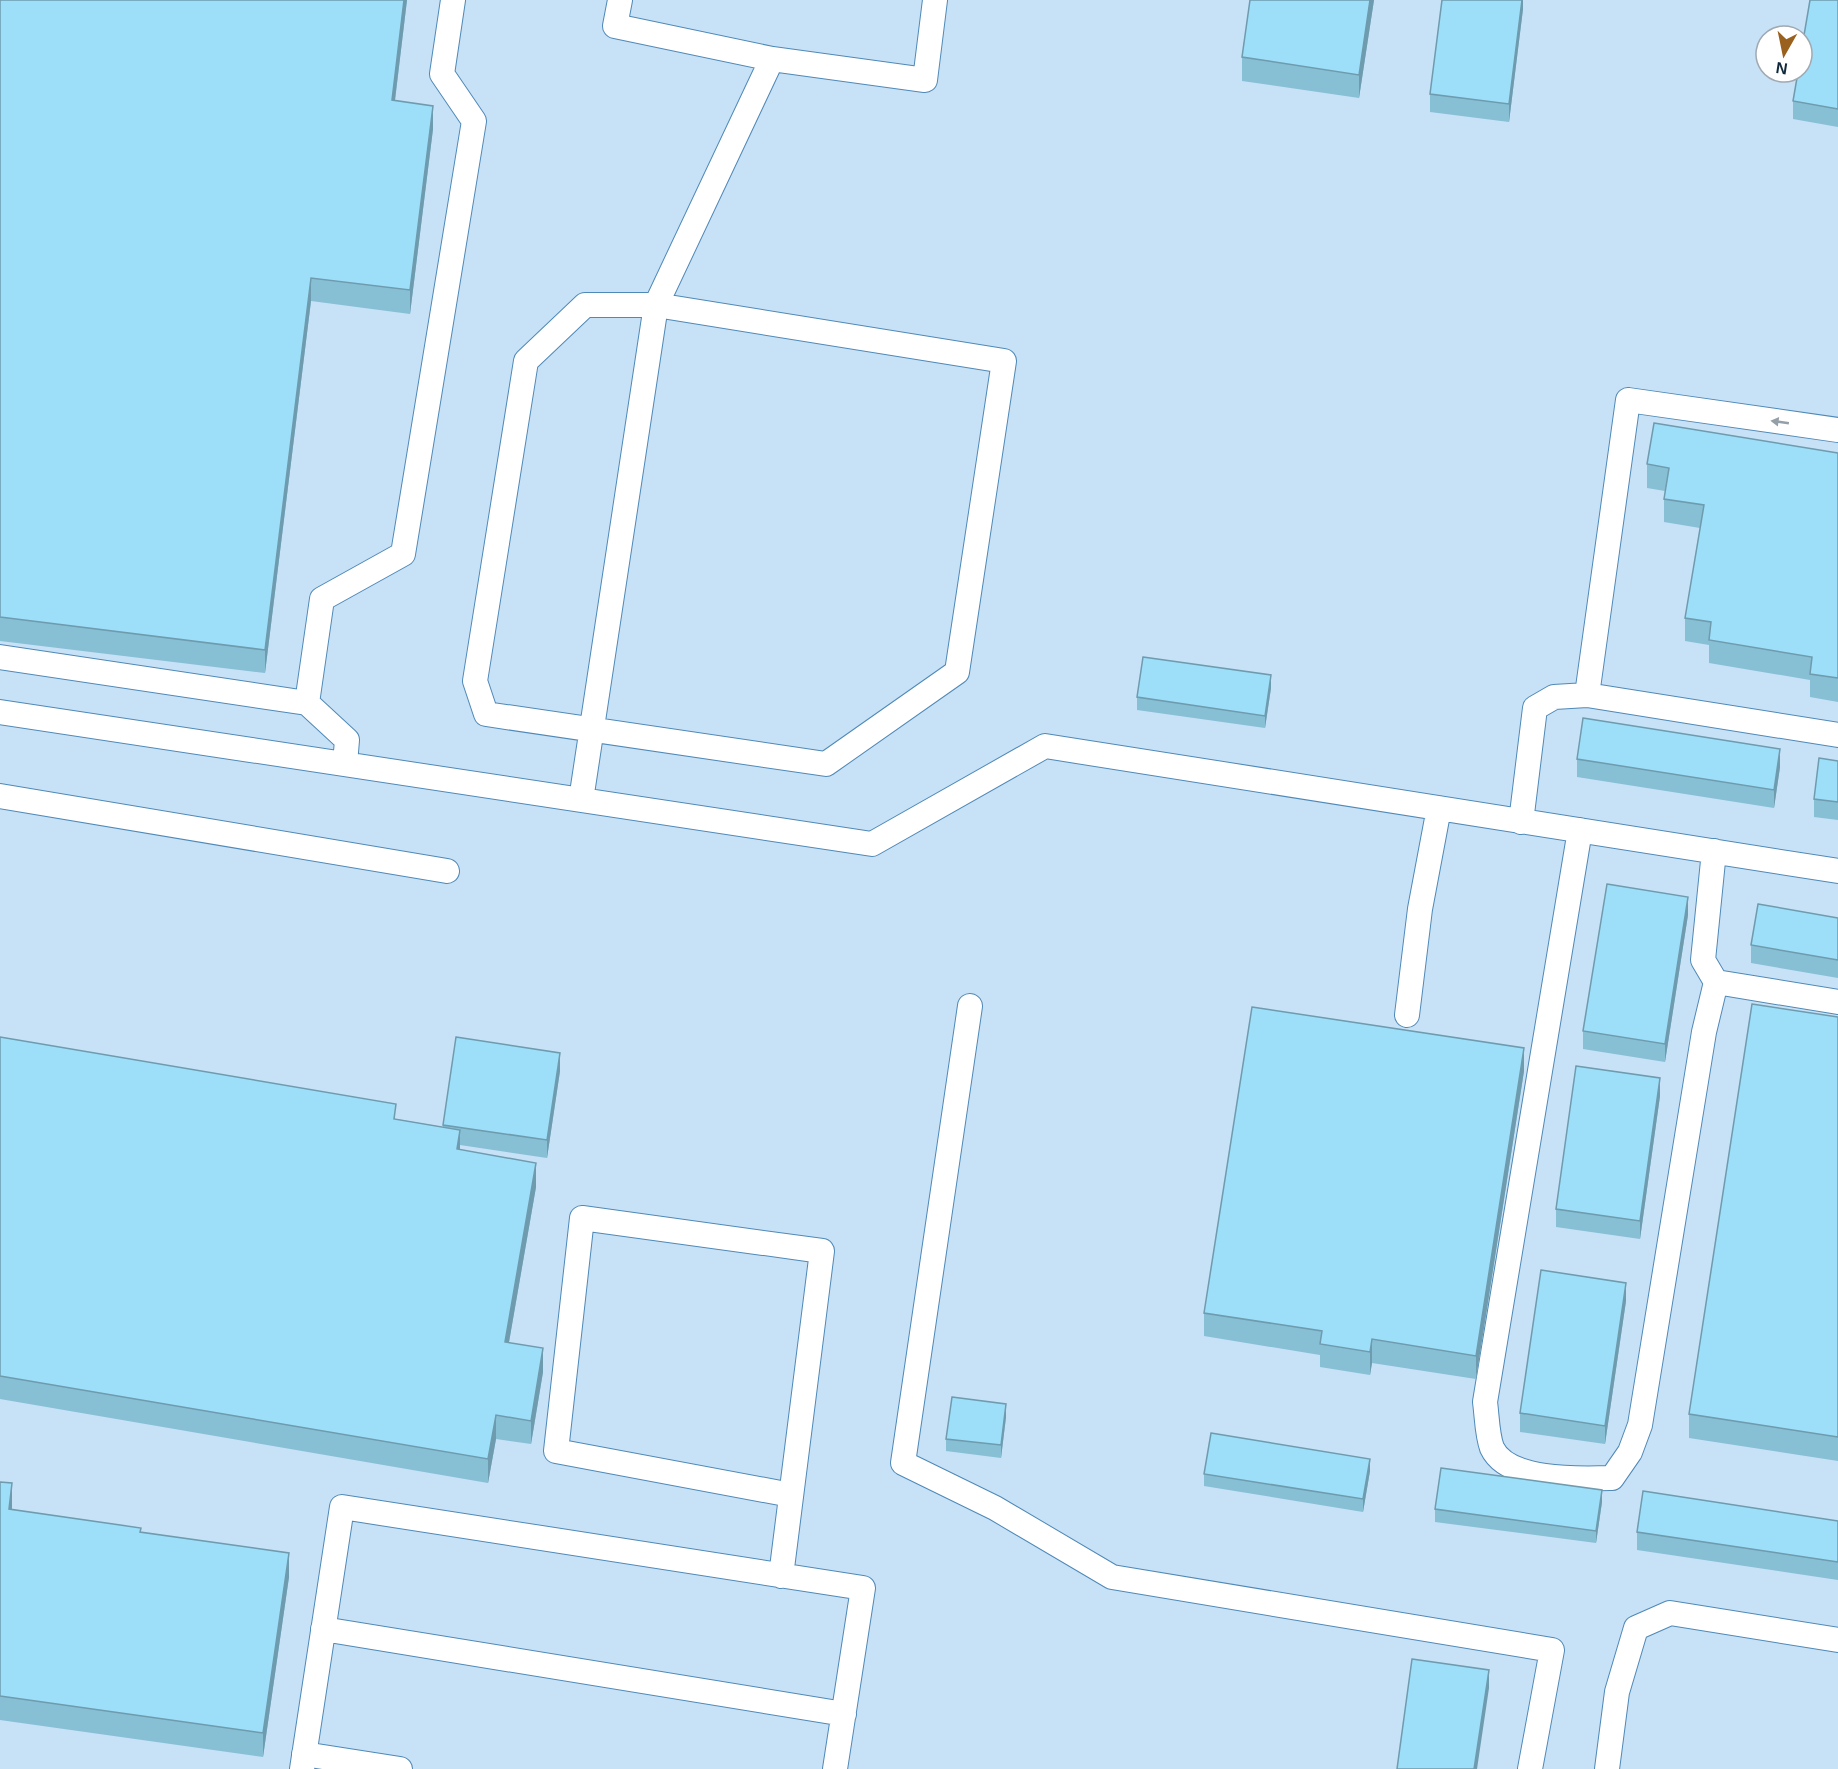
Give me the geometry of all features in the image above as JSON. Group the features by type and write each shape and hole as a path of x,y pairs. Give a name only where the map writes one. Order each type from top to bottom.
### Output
{"lane":[{"path":"307,703 322,599 403,554 474,121 442,74 453,0"},
{"path":"620,0 615,26 772,59 925,80 935,0"},
{"path":"581,801 656,305 772,59"},
{"path":"585,305 656,305 1004,360 957,672 826,764 486,714 475,681 526,361 585,305"},
{"path":"1587,695 1628,400 1838,430"},
{"path":"0,657 307,703 347,740 345,764"},
{"path":"1521,822 1536,708 1554,697 1587,695 1838,735"},
{"path":"0,712 873,844 1045,746 1838,871"},
{"path":"0,796 447,871"},
{"path":"1407,1015 1420,909 1439,808"},
{"path":"1580,830 1485,1402 1492,1448 1513,1469 1572,1480 1612,1478 1630,1452 1640,1425 1704,1032 1716,982 1703,960 1714,851"},
{"path":"1716,982 1838,1002"},
{"path":"970,1006 903,1463 995,1508 1112,1577 1552,1650 1530,1769"},
{"path":"781,1576 822,1251 582,1218 556,1451 791,1495"},
{"path":"400,1769 303,1761 342,1507 863,1588 835,1769"},
{"path":"1607,1769 1617,1692 1636,1628 1670,1613 1838,1640"},
{"path":"323,1629 844,1714"}],"shaded area":[{"path":"0,0 1838,0 1838,1769 0,1769"}],"building":[{"path":"0,0 404,0 392,100 433,106 410,290 311,278 265,650 0,617"},
{"path":"1250,0 1370,0 1359,75 1242,57"},
{"path":"1442,0 1522,0 1509,104 1430,94"},
{"path":"1810,0 1838,0 1838,109 1793,101 1796,84 1814,84 1814,24 1806,24"},
{"path":"1654,423 1838,453 1838,678 1810,674 1812,657 1709,640 1711,622 1685,618 1704,505 1664,499 1669,468 1647,464"},
{"path":"1143,657 1271,675 1265,716 1137,697"},
{"path":"1583,718 1780,749 1774,790 1577,759"},
{"path":"1819,758 1838,761 1838,802 1814,799"},
{"path":"1607,884 1688,897 1665,1044 1583,1031"},
{"path":"1758,904 1838,918 1838,960 1751,945"},
{"path":"1752,1004 1838,1017 1838,1437 1689,1414"},
{"path":"1252,1007 1524,1048 1476,1356 1372,1339 1370,1352 1320,1344 1322,1331 1204,1313"},
{"path":"0,1037 396,1104 394,1119 460,1130 457,1149 536,1163 505,1342 543,1348 531,1421 496,1415 488,1459 0,1376"},
{"path":"456,1037 560,1053 547,1140 443,1125"},
{"path":"1576,1066 1660,1078 1640,1221 1556,1209"},
{"path":"1541,1270 1626,1283 1605,1426 1520,1413"},
{"path":"952,1397 1006,1404 1001,1445 946,1439"},
{"path":"1211,1433 1370,1459 1363,1499 1204,1474"},
{"path":"1441,1468 1602,1490 1596,1531 1435,1509"},
{"path":"0,1482 12,1483 9,1509 141,1528 140,1532 289,1553 263,1733 0,1696"},
{"path":"1643,1491 1838,1521 1838,1562 1637,1532"},
{"path":"1412,1659 1489,1670 1474,1769 1397,1769"}]}
